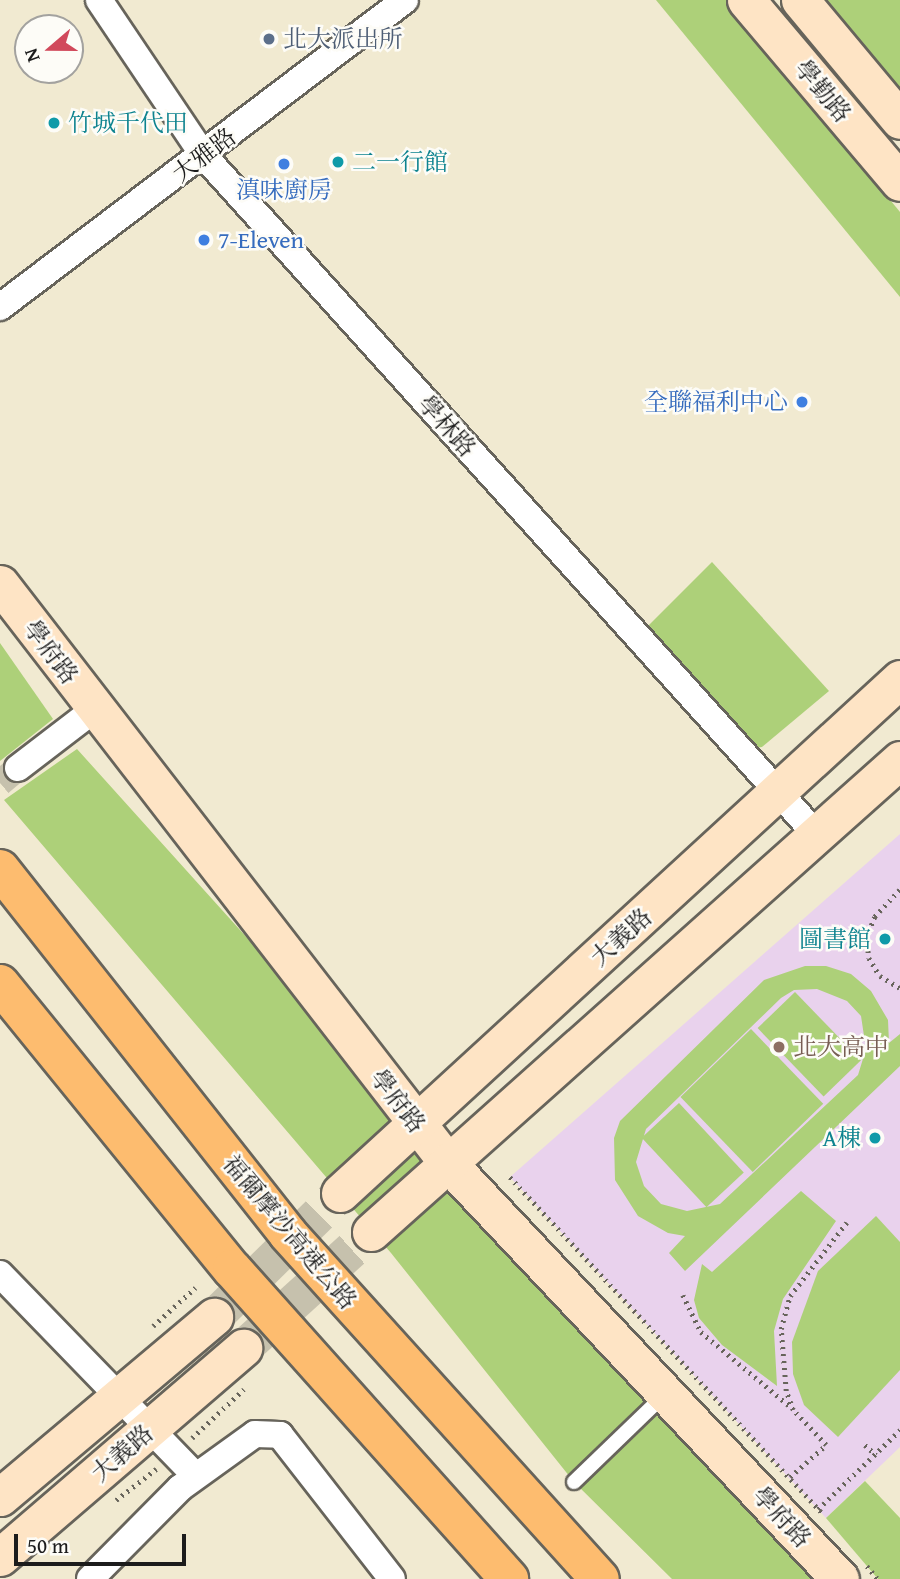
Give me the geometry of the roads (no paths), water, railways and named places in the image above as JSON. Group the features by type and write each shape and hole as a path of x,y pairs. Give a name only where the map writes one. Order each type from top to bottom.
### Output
{"highway":[{"name":"福爾摩沙高速公路","path":"0,869 288,1234 600,1579"},
{"path":"0,984 232,1269 509,1579"}],"street":[{"name":"學林路","path":"99,0 204,156 816,834"},
{"name":"大雅路","path":"0,306 204,156 405,0"},
{"name":"學勤路","path":"746,0 900,182"},
{"name":"學勤路","path":"800,0 899,117"},
{"name":"學府路","path":"0,584 447,1162 665,1394 850,1569"},
{"name":"大義路","path":"340,1193 778,794 900,679"},
{"path":"18,768 95,709"},
{"path":"371,1232 816,834 897,770"},
{"path":"0,1274 196,1476"},
{"name":"大義路","path":"0,1497 214,1317"},
{"name":"大義路","path":"0,1557 243,1348"},
{"path":"90,1579 196,1476 255,1434 280,1435 392,1579"}],"lane":[{"path":"574,1482 665,1394"}],"tunnel":[{"path":"0,783 18,768"},
{"path":"214,1317 340,1193"},
{"path":"243,1348 371,1232"}],"place":[{"name":"北大派出所","path":"269,39"},
{"name":"竹城千代田","path":"54,123"},
{"name":"二一行館","path":"338,162"},
{"name":"滇味廚房","path":"284,164"},
{"name":"7-Eleven","path":"204,240"},
{"name":"全聯福利中心","path":"802,402"},
{"name":"圖書館","path":"885,939"},
{"name":"北大高中","path":"779,1047"},
{"name":"A棟","path":"875,1138"}]}
